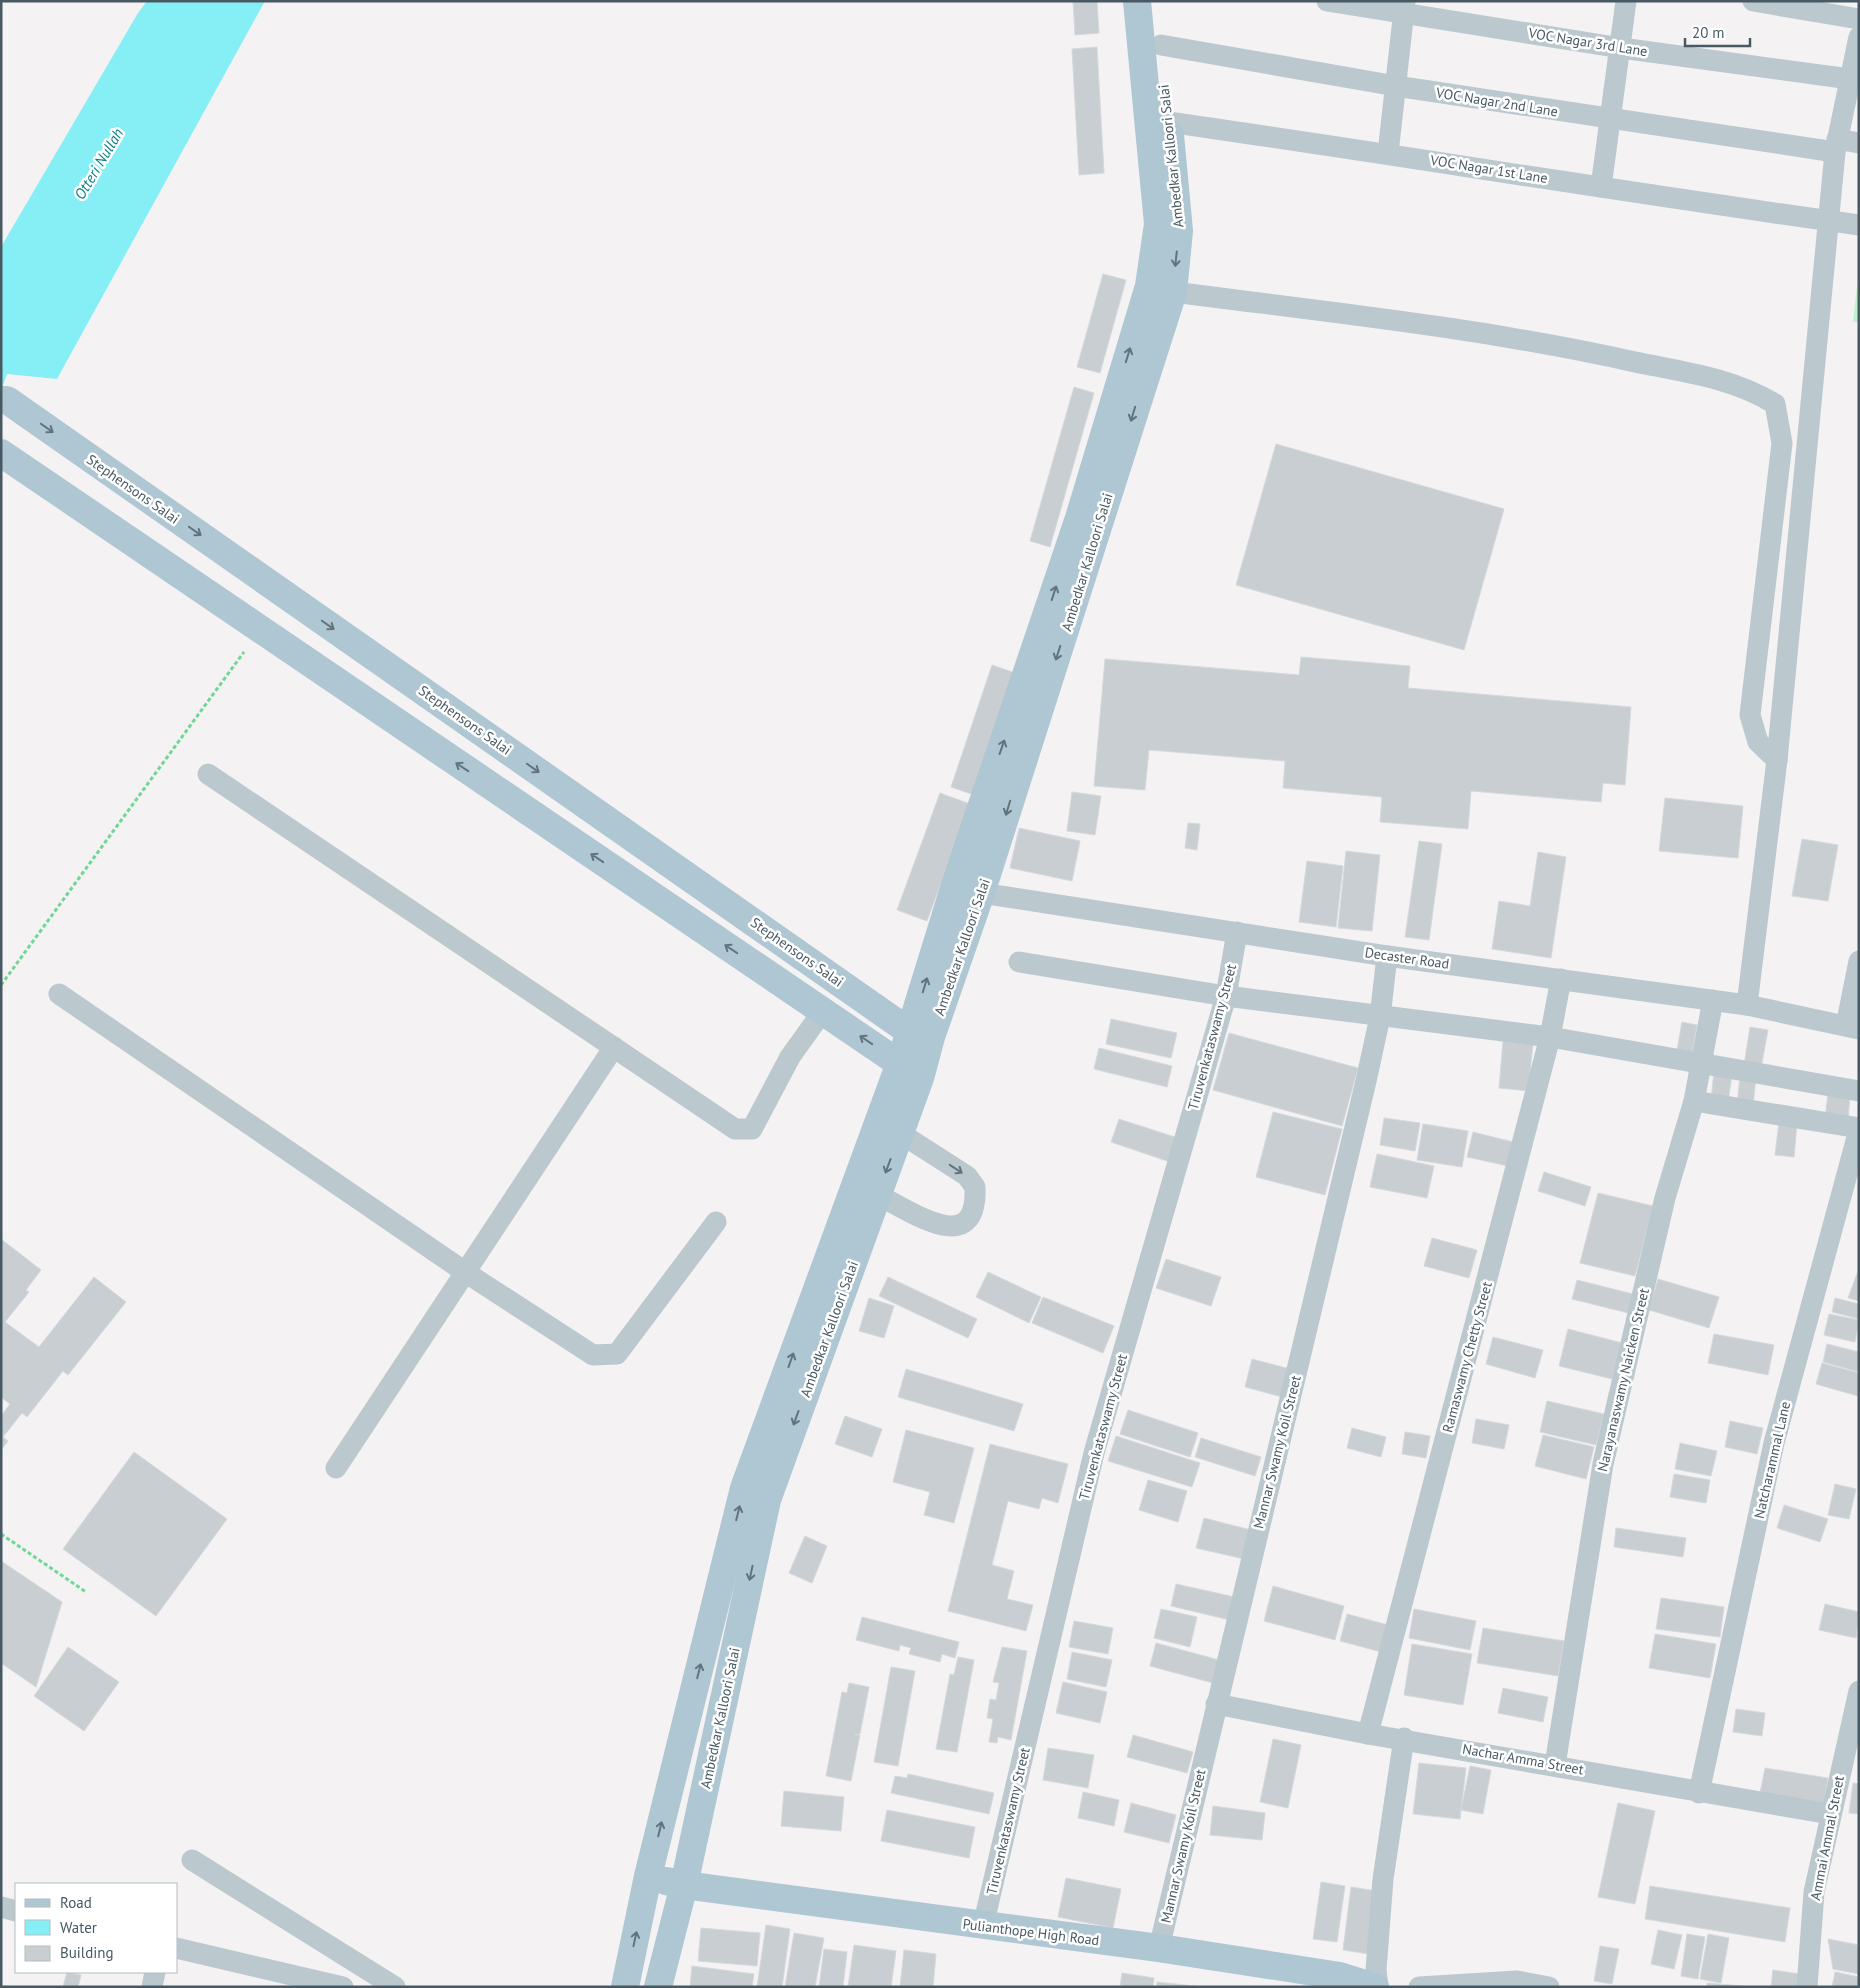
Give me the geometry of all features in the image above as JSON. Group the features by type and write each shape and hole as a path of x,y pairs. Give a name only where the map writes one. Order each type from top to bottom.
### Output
{"main road":[{"name":"Ambedkar Kalloori Salai","path":"921,1034 981,893 1173,292 1179,231 1137,1"},
{"name":"Ambedkar Kalloori Salai","path":"625,1987 648,1876 744,1488 910,1071 921,1034 956,882 1078,518 1150,286 1158,224 1161,45 1155,1"},
{"name":"Stephensons Salai","path":"4,400 921,1034"},
{"path":"1,454 910,1071"},
{"name":"Ambedkar Kalloori Salai","path":"658,1987 684,1885 767,1500 900,1133 910,1071"},
{"name":"Pulianthope High Road","path":"648,1876 684,1885 1159,1948 1340,1976 1377,1987"}],"street":[{"name":"VOC Nagar 3rd Lane","path":"1327,1 1405,7 1621,48 1854,73"},
{"path":"1601,187 1626,1"},
{"path":"1753,1 1859,19"},
{"path":"1388,153 1405,7"},
{"path":"1748,1005 1777,760 1827,220 1836,145 1854,73 1859,37"},
{"name":"VOC Nagar 2nd Lane","path":"1161,45 1396,86 1611,119 1836,145 1859,143"},
{"name":"VOC Nagar 1st Lane","path":"1159,123 1388,153 1859,225"},
{"path":"1173,292 1440,327 1584,350 1727,382 1753,391 1775,404 1782,443 1750,715 1758,742 1777,760"},
{"path":"208,774 736,1129 752,1129 790,1057 823,1011"},
{"name":"Decaster Road","path":"956,882 981,893 1387,956 1748,1005 1852,1028"},
{"name":"Tiruvenkataswamy Street","path":"983,1926 1094,1453 1226,996 1237,932"},
{"name":"Mannar Swamy Koil Street","path":"1159,1948 1380,1017 1387,956"},
{"path":"1852,1028 1859,961"},
{"path":"1019,962 1226,996 1380,1017 1550,1037 1859,1091"},
{"name":"Ramaswamy Chetty Street","path":"1368,1734 1550,1037 1561,979"},
{"path":"59,994 465,1272 593,1356 616,1354 716,1222"},
{"name":"Narayanaswamy Naicken Street","path":"1555,1765 1602,1464 1665,1198 1703,1064 1713,1000"},
{"path":"336,1468 614,1047"},
{"path":"1694,1101 1859,1129"},
{"name":"Natcharammal Lane","path":"1699,1792 1774,1444 1859,1129"},
{"path":"878,1195 942,1226 958,1227 968,1221 972,1212 975,1187 967,1176 900,1133"},
{"name":"Ammai Ammal Street","path":"1807,1987 1814,1892 1859,1691"},
{"name":"Nachar Amma Street","path":"1216,1704 1368,1734 1404,1738 1830,1814"},
{"path":"1377,1987 1376,1970 1383,1879 1404,1738"},
{"path":"192,1860 395,1987"},
{"path":"1,1907 15,1911"},
{"path":"178,1948 343,1987"},
{"path":"152,1987 155,1973"},
{"path":"1419,1987 1517,1982 1549,1987"}],"path":[{"path":"1,985 244,652"},
{"path":"1,1534 86,1592"}],"green space":[{"path":"1859,269 1859,322 1853,322"}],"water":[{"name":"Otteri Nullah","path":"147,1 265,1 57,379 7,374 1,391 1,247 138,13"}],"building":[{"path":"1073,1 1097,1 1099,33 1075,35"},
{"path":"1097,47 1104,173 1079,175 1072,49"},
{"path":"1103,274 1126,280 1100,373 1077,367"},
{"path":"1074,387 1094,393 1050,547 1030,541"},
{"path":"1276,444 1504,509 1464,650 1236,585"},
{"path":"1301,657 1410,666 1408,688 1631,707 1625,785 1603,783 1601,802 1471,791 1468,829 1380,822 1382,797 1283,788 1285,761 1149,750 1145,790 1094,786 1105,659 1299,675"},
{"path":"992,665 1018,674 977,796 951,787"},
{"path":"1072,792 1101,796 1095,835 1067,831"},
{"path":"940,793 970,804 927,921 897,910"},
{"path":"1665,798 1743,806 1738,858 1659,851"},
{"path":"1188,823 1200,824 1197,850 1185,848"},
{"path":"1019,828 1080,841 1072,881 1010,868"},
{"path":"1802,839 1838,845 1828,901 1792,896"},
{"path":"1419,841 1442,844 1429,940 1405,937"},
{"path":"1346,851 1380,855 1372,931 1338,928"},
{"path":"1538,852 1566,857 1551,958 1492,949 1499,901 1530,906"},
{"path":"1307,861 1343,866 1336,927 1299,922"},
{"path":"1111,1019 1177,1033 1171,1058 1106,1044"},
{"path":"1682,1022 1697,1025 1691,1059 1676,1056"},
{"path":"1750,1027 1768,1030 1761,1068 1744,1065"},
{"path":"1229,1033 1358,1068 1342,1126 1213,1090"},
{"path":"1503,1041 1533,1044 1528,1091 1499,1088"},
{"path":"1099,1048 1172,1066 1167,1087 1094,1069"},
{"path":"1714,1071 1732,1074 1728,1103 1711,1101"},
{"path":"1740,1076 1756,1078 1753,1106 1737,1105"},
{"path":"1828,1093 1850,1095 1848,1121 1825,1119"},
{"path":"1273,1112 1342,1129 1325,1195 1256,1177"},
{"path":"1384,1118 1420,1123 1415,1151 1380,1145"},
{"path":"1119,1119 1178,1138 1170,1162 1111,1142"},
{"path":"1779,1122 1797,1124 1794,1157 1775,1155"},
{"path":"1423,1124 1468,1131 1462,1167 1417,1160"},
{"path":"1473,1132 1513,1142 1508,1166 1467,1157"},
{"path":"1377,1154 1434,1166 1427,1198 1370,1187"},
{"path":"1544,1172 1591,1187 1585,1206 1538,1191"},
{"path":"1598,1193 1653,1206 1635,1276 1580,1263"},
{"path":"1432,1238 1477,1250 1469,1278 1424,1266"},
{"path":"1,1239 41,1270 26,1290 29,1292 5,1322 39,1347 94,1277 126,1302 68,1375 63,1371 27,1417 22,1413 3,1437 8,1441 1,1450 1,1416 10,1404 1,1397"},
{"path":"1166,1259 1221,1277 1211,1306 1156,1288"},
{"path":"988,1272 1041,1297 1029,1323 976,1297"},
{"path":"1859,1272 1859,1301 1848,1298"},
{"path":"888,1277 977,1319 968,1338 879,1296"},
{"path":"1658,1279 1719,1297 1709,1328 1649,1310"},
{"path":"1577,1280 1633,1294 1628,1313 1572,1299"},
{"path":"1043,1297 1114,1326 1103,1353 1032,1323"},
{"path":"869,1298 894,1306 884,1338 859,1331"},
{"path":"1835,1298 1859,1304 1859,1319 1832,1312"},
{"path":"1829,1314 1859,1320 1855,1342 1824,1335"},
{"path":"1568,1329 1622,1343 1612,1379 1559,1366"},
{"path":"1714,1334 1774,1345 1768,1375 1708,1363"},
{"path":"1493,1337 1543,1350 1535,1378 1486,1364"},
{"path":"1827,1344 1859,1352 1859,1372 1823,1362"},
{"path":"1252,1359 1290,1369 1282,1397 1245,1387"},
{"path":"1822,1363 1859,1373 1858,1396 1816,1384"},
{"path":"906,1369 1023,1404 1014,1431 898,1397"},
{"path":"1547,1401 1604,1414 1596,1445 1540,1432"},
{"path":"1128,1410 1198,1433 1190,1457 1120,1434"},
{"path":"845,1416 882,1429 872,1457 835,1444"},
{"path":"1476,1419 1509,1425 1504,1449 1472,1443"},
{"path":"1730,1421 1763,1428 1757,1454 1725,1447"},
{"path":"1352,1428 1386,1437 1381,1457 1347,1448"},
{"path":"906,1430 974,1448 954,1523 924,1515 930,1492 893,1482"},
{"path":"1405,1432 1430,1436 1426,1458 1402,1454"},
{"path":"1543,1435 1594,1447 1586,1479 1535,1466"},
{"path":"1116,1436 1200,1463 1192,1487 1108,1461"},
{"path":"1201,1438 1261,1457 1255,1476 1195,1457"},
{"path":"1680,1443 1717,1451 1711,1476 1675,1469"},
{"path":"990,1444 1068,1464 1058,1503 1042,1498 1039,1509 1008,1501 992,1565 1014,1571 1007,1599 1033,1605 1026,1631 948,1611"},
{"path":"134,1452 227,1519 156,1616 63,1549"},
{"path":"1674,1474 1710,1480 1706,1503 1670,1497"},
{"path":"1148,1480 1187,1491 1178,1522 1139,1510"},
{"path":"1835,1484 1856,1489 1849,1519 1828,1515"},
{"path":"1784,1505 1828,1519 1820,1542 1777,1528"},
{"path":"1204,1518 1251,1530 1244,1559 1196,1548"},
{"path":"1616,1528 1686,1538 1683,1557 1614,1547"},
{"path":"805,1536 827,1546 812,1583 789,1573"},
{"path":"1,1561 62,1602 36,1687 1,1663"},
{"path":"1176,1584 1239,1598 1234,1621 1171,1606"},
{"path":"1273,1586 1344,1606 1335,1640 1264,1621"},
{"path":"1661,1598 1724,1607 1720,1637 1656,1629"},
{"path":"1825,1604 1859,1612 1856,1638 1819,1630"},
{"path":"1161,1609 1197,1617 1190,1647 1154,1638"},
{"path":"1414,1609 1476,1621 1470,1650 1409,1638"},
{"path":"1347,1614 1392,1626 1385,1653 1340,1641"},
{"path":"862,1617 959,1642 955,1658 942,1654 940,1662 909,1654 911,1648 900,1645 899,1651 856,1640"},
{"path":"1074,1621 1113,1628 1108,1654 1069,1647"},
{"path":"1483,1628 1564,1641 1558,1676 1477,1663"},
{"path":"1655,1634 1716,1644 1710,1678 1649,1668"},
{"path":"1156,1643 1219,1660 1213,1683 1150,1666"},
{"path":"1412,1644 1472,1654 1463,1705 1404,1695"},
{"path":"68,1647 119,1682 84,1731 34,1696"},
{"path":"1002,1647 1027,1651 1011,1740 998,1737 997,1743 989,1742 993,1719 987,1718 990,1699 996,1700 999,1683 993,1682"},
{"path":"1072,1652 1112,1660 1106,1687 1067,1679"},
{"path":"958,1657 974,1660 957,1752 936,1749 950,1674 954,1675"},
{"path":"891,1667 915,1671 898,1766 874,1762"},
{"path":"1063,1682 1107,1692 1100,1723 1056,1713"},
{"path":"849,1683 869,1687 860,1734 855,1735 860,1735 851,1781 826,1776 842,1692 847,1693"},
{"path":"1503,1688 1548,1697 1543,1722 1498,1713"},
{"path":"1736,1709 1765,1713 1762,1736 1733,1732"},
{"path":"1133,1735 1193,1752 1187,1773 1127,1757"},
{"path":"1273,1739 1301,1745 1288,1808 1260,1802"},
{"path":"1048,1748 1094,1755 1088,1788 1043,1780"},
{"path":"1419,1763 1466,1768 1460,1819 1413,1814"},
{"path":"1470,1766 1491,1770 1483,1814 1461,1810"},
{"path":"1765,1768 1828,1778 1824,1803 1760,1793"},
{"path":"908,1774 994,1793 989,1814 891,1793 895,1776 907,1778"},
{"path":"1853,1783 1859,1784 1859,1814 1849,1813"},
{"path":"784,1791 844,1797 841,1831 781,1826"},
{"path":"1083,1792 1119,1800 1114,1826 1078,1818"},
{"path":"1131,1803 1176,1815 1169,1843 1124,1832"},
{"path":"1618,1803 1655,1811 1635,1904 1598,1897"},
{"path":"1213,1806 1265,1813 1262,1840 1210,1835"},
{"path":"887,1810 975,1827 969,1858 881,1841"},
{"path":"1066,1878 1121,1889 1113,1928 1058,1917"},
{"path":"1321,1882 1345,1886 1337,1942 1313,1939"},
{"path":"1650,1886 1790,1908 1785,1942 1645,1919"},
{"path":"1351,1887 1377,1891 1369,1954 1343,1950"},
{"path":"766,1925 790,1929 782,1987 757,1987"},
{"path":"701,1928 760,1933 757,1966 698,1961"},
{"path":"1658,1930 1682,1935 1674,1969 1651,1964"},
{"path":"794,1933 824,1938 815,1987 785,1987"},
{"path":"1687,1934 1705,1937 1698,1979 1681,1976"},
{"path":"1708,1934 1729,1938 1721,1983 1700,1979"},
{"path":"1828,1939 1859,1945 1859,1974 1833,1969"},
{"path":"854,1945 896,1951 891,1987 848,1987"},
{"path":"1600,1946 1619,1949 1612,1984 1594,1981"},
{"path":"824,1949 847,1952 843,1987 819,1987"},
{"path":"904,1950 936,1954 933,1987 900,1987"},
{"path":"692,1966 754,1974 752,1987 690,1987"},
{"path":"1773,1970 1800,1974 1798,1987 1771,1987"},
{"path":"1835,1972 1859,1977 1859,1987 1832,1987"},
{"path":"67,1973 81,1975 78,1987 63,1987"},
{"path":"1122,1973 1154,1978 1153,1987 1120,1987"},
{"path":"1157,1982 1194,1986 1194,1987 1156,1987"},
{"path":"1707,1983 1743,1986 1707,1987"}]}
